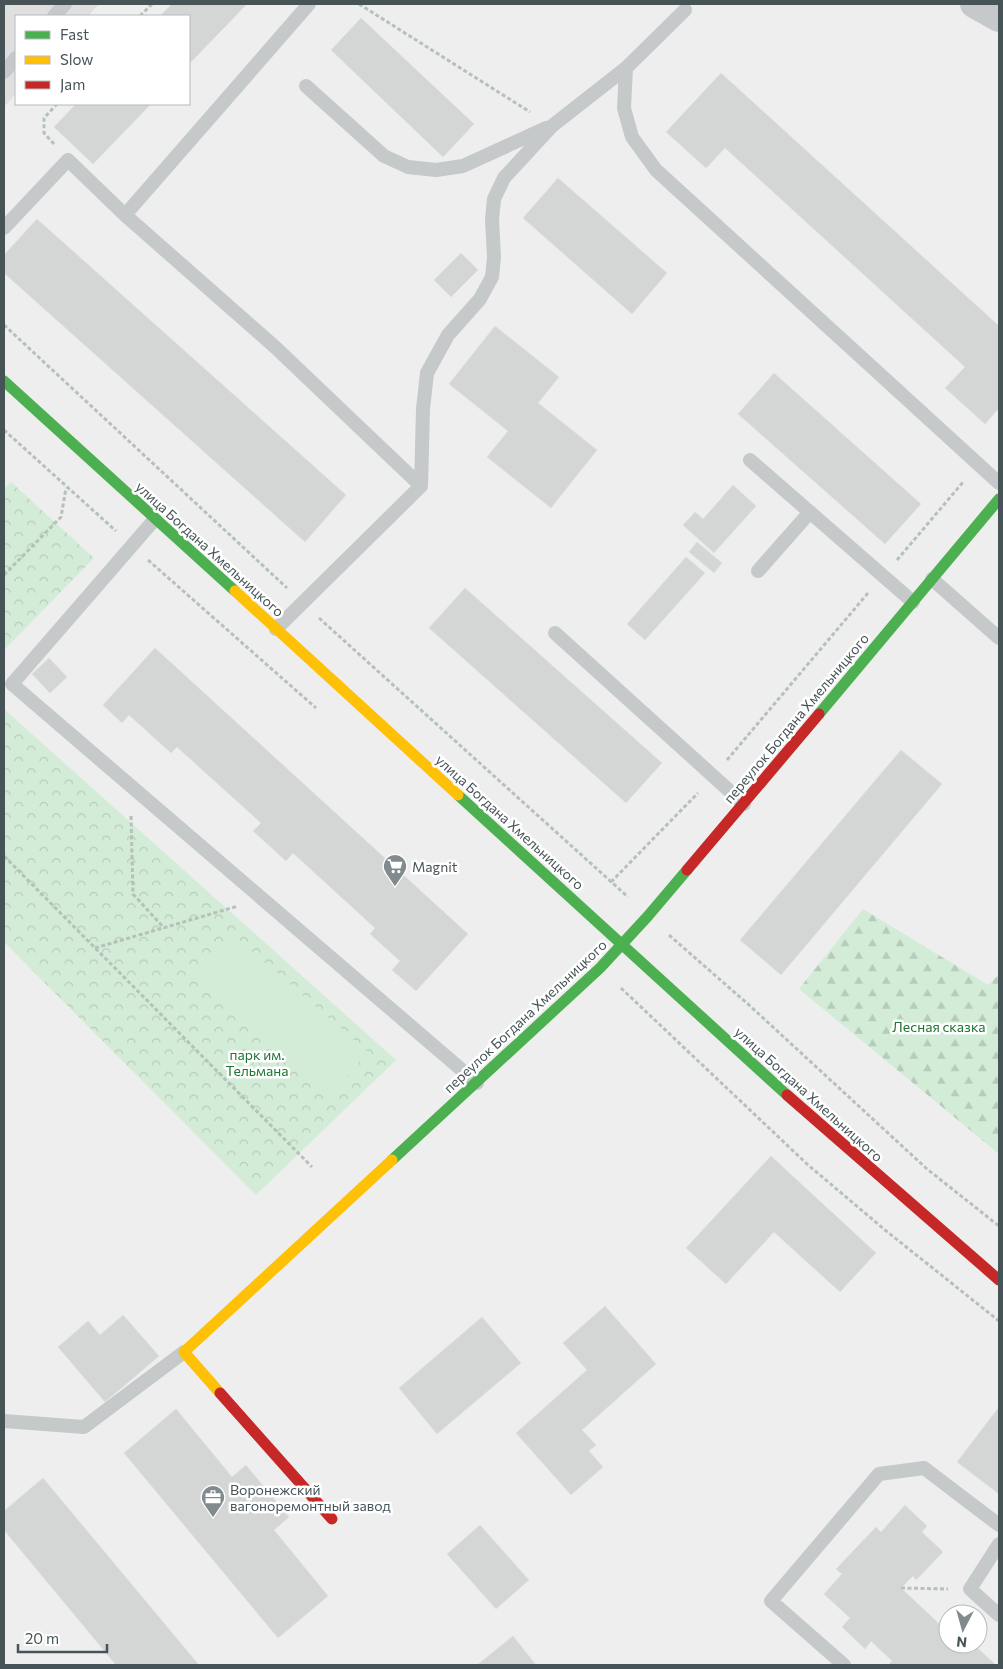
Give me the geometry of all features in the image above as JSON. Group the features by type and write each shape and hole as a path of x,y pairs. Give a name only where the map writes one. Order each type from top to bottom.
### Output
{"street":[{"name":"улица Богдана Хмельницкого","path":"4,380 820,1125 999,1280"},
{"name":"переулок Богдана Хмельницкого","path":"184,1352 600,968 648,916 744,804 999,499"},
{"path":"184,1352 332,1520"}],"lane":[{"path":"55,15 65,4"},
{"path":"125,215 309,4"},
{"path":"276,629 421,486 427,373 448,335 480,299 492,277 494,199 504,178 552,126 626,68 685,10"},
{"path":"4,72 15,59"},
{"path":"626,68 624,108 632,136 656,170 999,483"},
{"path":"306,86 384,156 408,167 436,170 463,166 552,126"},
{"path":"4,228 68,160 125,215 275,347 421,486"},
{"path":"750,460 913,602"},
{"path":"758,571 810,512"},
{"path":"155,519 12,684 476,1083"},
{"path":"932,579 999,638"},
{"path":"554,633 744,804"},
{"path":"4,1421 84,1427 184,1352"},
{"path":"844,1665 771,1600 879,1474 924,1468 999,1525"},
{"path":"999,1544 970,1590 999,1615"}],"path":[{"path":"141,15 152,4"},
{"path":"359,4 552,126"},
{"path":"56,105 44,118 44,133 68,160"},
{"path":"4,430 66,488 322,714"},
{"path":"611,882 714,776 978,464"},
{"path":"4,575 61,517 66,488"},
{"path":"131,786 133,894 164,928"},
{"path":"4,856 312,1167"},
{"path":"95,948 263,899"},
{"path":"689,954 749,1005 927,1168 999,1226"},
{"path":"640,1006 807,1164 885,1230 999,1320"},
{"path":"901,1588 970,1590"}],"shaded area":[{"path":"4,4 99,4 89,15 15,15 15,94 4,107"}],"green space":[{"path":"11,482 94,558 4,650 4,489"},
{"name":"парк им. Тельмана","path":"4,709 396,1060 256,1195 4,942"},
{"name":"Лесная сказка","path":"863,909 988,985 999,974 999,1154 799,989"},
{"path":"231,933 368,1052 332,1093 195,974"}],"building":[{"path":"172,4 247,4 190,63 190,15 161,15"},
{"path":"361,18 474,124 443,157 331,50"},
{"path":"721,73 999,326 999,408 985,424 945,388 965,367 725,148 706,168 666,132"},
{"path":"75,105 150,105 93,164 54,127"},
{"path":"558,178 667,273 632,314 523,218"},
{"path":"37,219 346,495 305,542 4,273 4,255"},
{"path":"461,253 478,270 451,297 434,280"},
{"path":"495,326 559,377 538,403 597,450 551,508 487,457 508,431 449,384"},
{"path":"774,373 921,504 885,544 738,414"},
{"path":"733,485 756,506 714,553 683,525 695,512 703,519"},
{"path":"697,542 722,563 714,573 689,552"},
{"path":"686,557 705,573 645,640 627,624"},
{"path":"465,588 662,763 626,803 429,628"},
{"path":"155,648 468,934 416,991 392,970 400,961 370,934 375,928 293,853 286,861 253,831 261,823 177,747 171,753 129,715 122,723 103,705"},
{"path":"49,658 67,677 50,693 32,674"},
{"path":"901,750 942,784 781,975 740,940"},
{"path":"771,1156 876,1253 840,1292 774,1232 726,1284 686,1248"},
{"path":"605,1306 656,1364 582,1430 596,1445 589,1451 603,1467 571,1495 516,1433 587,1370 563,1343"},
{"path":"123,1315 159,1356 105,1402 58,1347 88,1321 100,1335"},
{"path":"482,1317 521,1363 437,1434 399,1388"},
{"path":"999,1407 999,1494 957,1462"},
{"path":"176,1409 232,1477 246,1465 289,1517 274,1530 328,1596 278,1638 124,1453"},
{"path":"43,1478 199,1665 116,1665 4,1530 4,1511"},
{"path":"905,1505 927,1526 922,1532 943,1552 916,1580 913,1576 901,1588 938,1623 938,1654 984,1654 996,1665 888,1665 892,1661 871,1641 865,1649 842,1627 850,1618 824,1594 842,1574 836,1569 876,1527 881,1532"},
{"path":"480,1525 529,1580 496,1609 447,1554"},
{"path":"513,1636 536,1665 477,1665"}],"traffic: fast":[{"path":"4,381 235,591"},
{"path":"819,714 999,499"},
{"path":"458,795 787,1095"},
{"path":"392,1160 600,968 687,870"}],"traffic: slow":[{"path":"235,591 458,795"},
{"path":"220,1393 184,1352 392,1160"}],"traffic: jam":[{"path":"687,870 819,714"},
{"path":"787,1095 999,1280"},
{"path":"220,1393 332,1519"}],"place":[{"name":"Magnit","path":"395,887"},
{"name":"Воронежский вагоноремонтный завод","path":"213,1518"}]}
